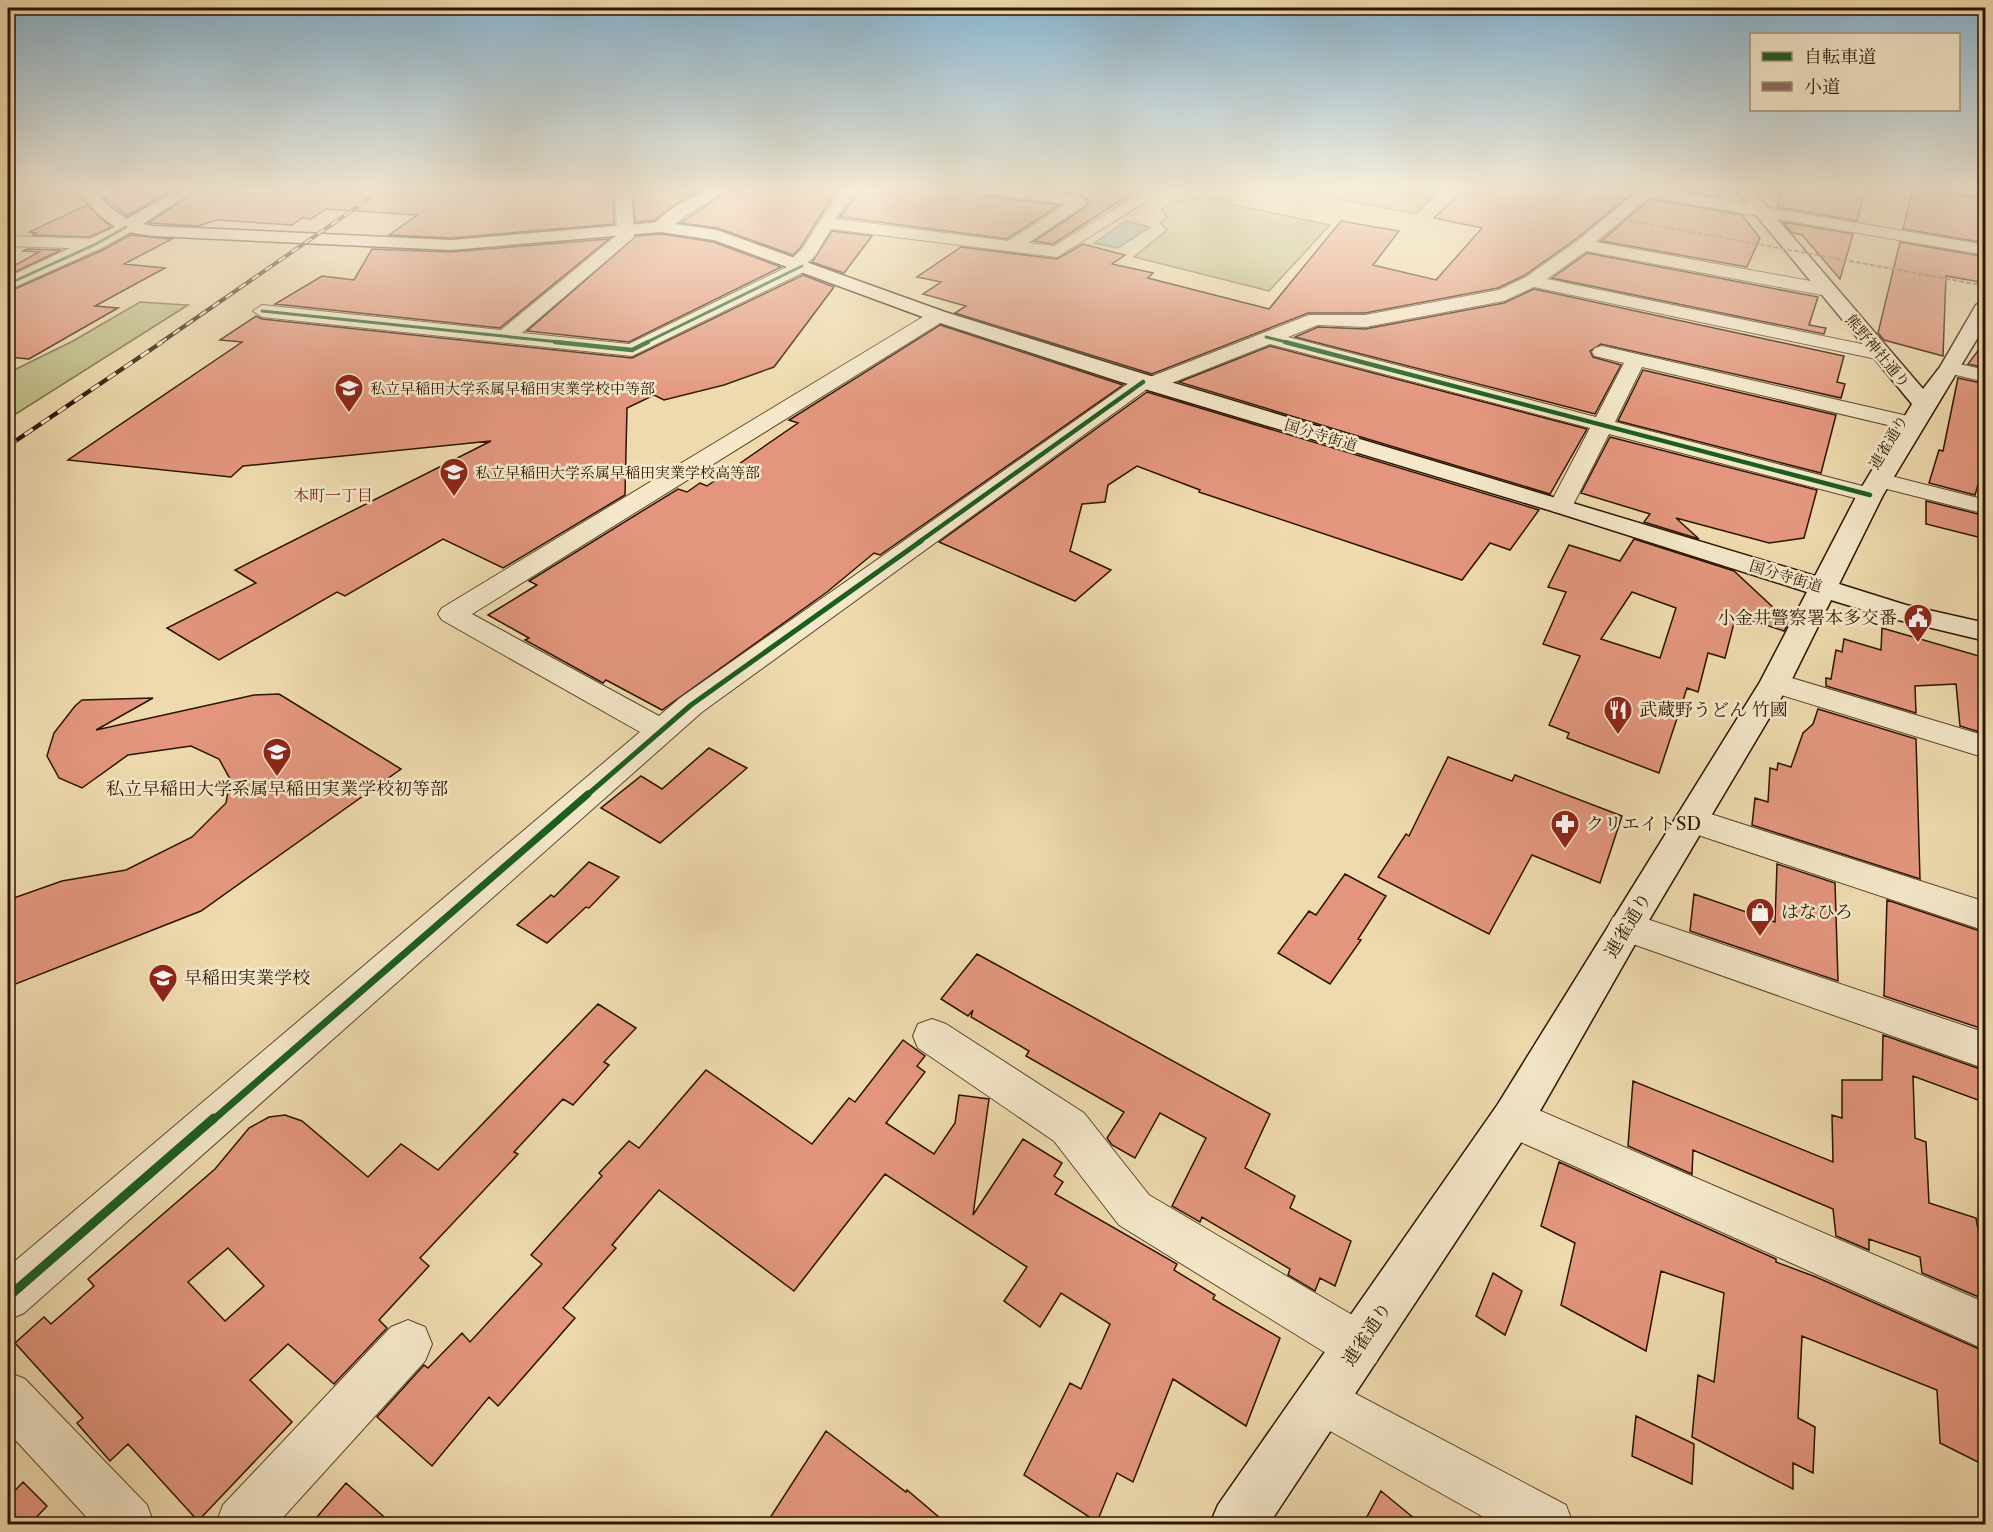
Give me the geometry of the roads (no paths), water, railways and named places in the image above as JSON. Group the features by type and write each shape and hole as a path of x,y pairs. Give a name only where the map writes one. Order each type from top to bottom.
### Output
{"main road":[{"path":"8,284 64,258"},
{"name":"国分寺街道","path":"781,258 938,316 1147,383 1561,506 1900,612 1986,632"},
{"name":"熊野神社通り","path":"1800,258 1881,354 1919,414"},
{"name":"連雀通り","path":"1238,1524 1513,1118 1775,683 1875,488 1919,414 1950,368 1986,305"}],"street":[{"path":"506,336 600,258"},
{"path":"262,311 632,350 799,265 804,258"},
{"path":"8,1297 691,705 1147,383 1316,319 1365,321 1504,295 1532,281 1564,258"},
{"path":"1656,258 1827,290"},
{"path":"1532,281 1881,354"},
{"path":"661,731 452,614 938,316"},
{"path":"1266,337 1603,426 1875,488 1986,507"},
{"path":"1602,352 1919,414"},
{"path":"1561,506 1636,360"},
{"path":"1950,368 1986,376"},
{"path":"1775,683 1986,747"},
{"path":"1692,820 1986,917"},
{"path":"1626,927 1986,1051"},
{"path":"932,1036 1069,1126 1134,1210 1359,1346"},
{"path":"1513,1118 1986,1328"},
{"path":"242,1524 408,1344"},
{"path":"8,1396 128,1524"},
{"path":"1322,1400 1547,1524"}],"railway":[{"path":"160,343 282,258"},
{"path":"8,446 162,342"}],"place":[{"name":"私立早稲田大学系属早稲田実業学校中等部","path":"349,414"},
{"name":"私立早稲田大学系属早稲田実業学校高等部","path":"454,498"},
{"name":"小金井警察署本多交番","path":"1918,644"},
{"name":"武蔵野うどん 竹國","path":"1618,736"},
{"name":"私立早稲田大学系属早稲田実業学校初等部","path":"277,778"},
{"name":"クリエイトSD","path":"1565,850"},
{"name":"はなひろ","path":"1760,938"},
{"name":"早稲田実業学校","path":"163,1004"}],"district":[{"name":"本町一丁目","path":"333,495"}]}
